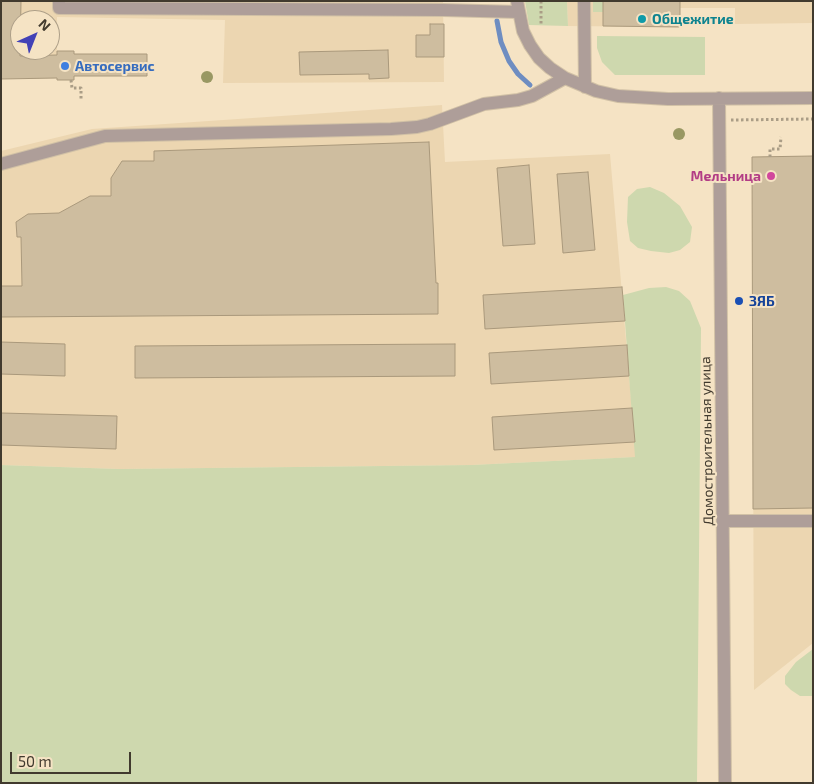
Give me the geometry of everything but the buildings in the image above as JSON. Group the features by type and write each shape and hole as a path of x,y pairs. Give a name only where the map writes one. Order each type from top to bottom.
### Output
{"street":[{"path":"59,1 59,8 434,10 518,7 523,31 539,58 565,78 585,87 618,96 643,98 813,98"},
{"path":"584,1 585,87"},
{"path":"1,164 105,136 417,127 484,104 518,100 532,96 565,78"},
{"name":"Домостроительная улица","path":"719,98 725,783"},
{"path":"723,521 813,521"}],"path":[{"path":"541,1 541,25"},
{"path":"71,80 72,88 81,88 81,100"},
{"path":"719,120 813,119"},
{"path":"770,157 770,149 780,150 781,137"}],"shaded area":[{"path":"1,1 443,1 444,82 223,83 225,20 60,17 60,10 10,10 10,56 1,56"},
{"path":"567,1 813,1 813,23 735,24 735,8 680,8 680,27 568,26"},
{"path":"442,105 445,162 610,154 636,457 472,465 119,469 1,465 1,151 92,129"},
{"path":"813,156 813,643 754,690 752,157"}],"green space":[{"path":"525,1 567,1 568,26 529,25"},
{"path":"593,1 603,1 603,12 593,12"},
{"path":"597,36 705,37 705,75 615,75 602,62 597,48"},
{"path":"650,187 664,193 680,206 692,227 690,242 680,250 669,253 651,251 638,248 630,241 627,222 628,197 637,189"},
{"path":"666,287 679,291 690,301 701,328 697,783 1,783 1,465 119,469 472,465 635,457 623,295 649,288"},
{"path":"813,649 813,696 800,696 785,684 785,676 796,662"}],"waterway":[{"path":"497,21 501,42 509,61 518,74 530,85"}],"place":[{"name":"Общежитие","path":"642,19"},
{"name":"Автосервис","path":"65,66"},
{"name":"Мельница","path":"771,176"},
{"name":"ЗЯБ","path":"739,301"}]}
